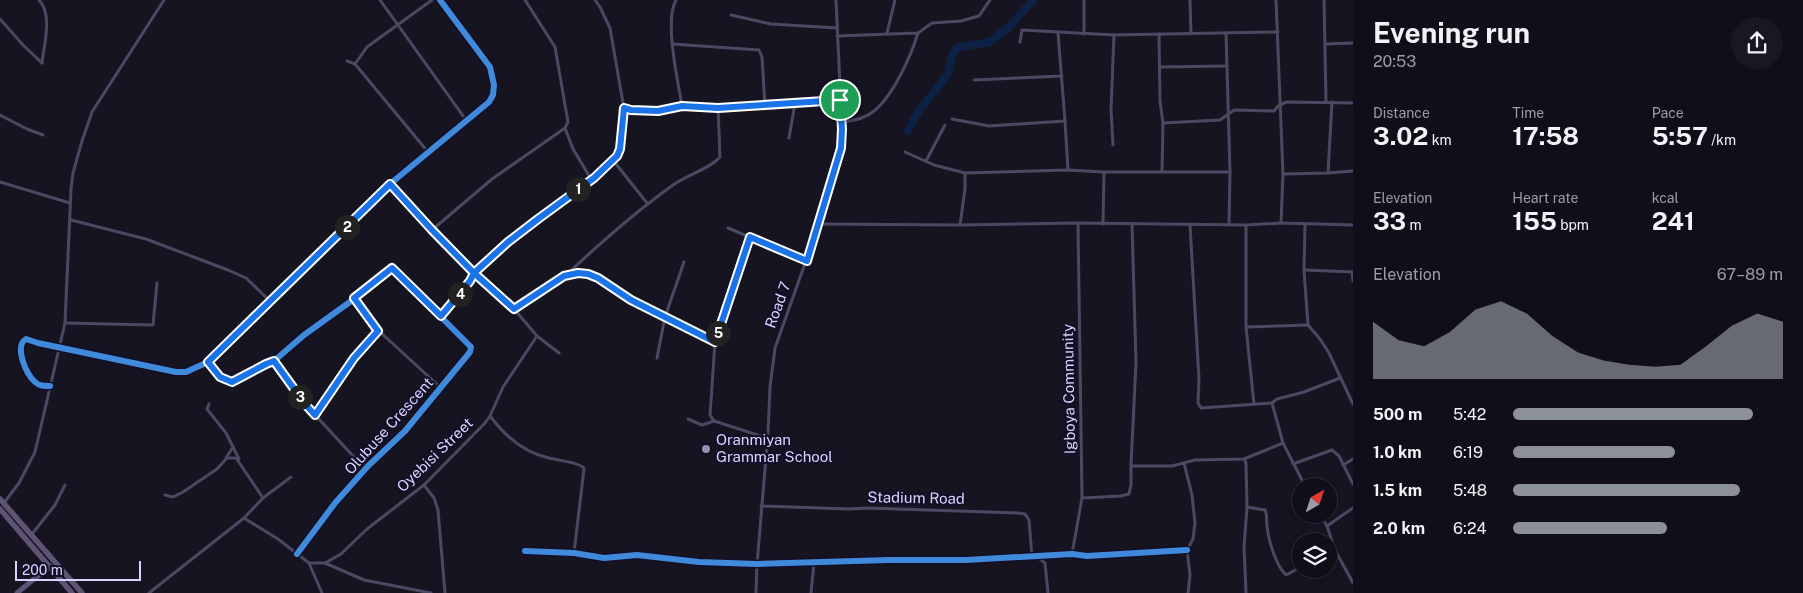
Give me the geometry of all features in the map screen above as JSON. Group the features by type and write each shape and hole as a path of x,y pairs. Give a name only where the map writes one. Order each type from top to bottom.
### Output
{"main road":[{"path":"1,504 32,534 82,593"},
{"path":"1,504 72,593"}],"street":[{"path":"0,19 22,45 42,63 47,24 46,12 39,0"},
{"path":"1,504 19,483 35,452 65,323 73,173 92,112 164,0"},
{"path":"380,0 466,120"},
{"path":"355,64 367,47 432,0"},
{"path":"50,386 40,385 33,381 20,352 22,341 26,339 176,372 186,372 208,362 390,184 488,102 493,95 494,85 490,66 440,0"},
{"path":"432,230 492,178 565,128 568,122 555,47 525,0"},
{"path":"441,316 470,281 474,273 617,156 620,149 624,108 610,28 595,0"},
{"path":"676,0 672,14 672,44 682,106"},
{"name":"Road 7","path":"756,593 770,386 775,348 789,304 807,261 841,148 842,122 836,0"},
{"path":"887,34 895,0"},
{"path":"837,36 918,33 932,23 961,22 979,16 990,0"},
{"path":"1084,0 1084,34"},
{"path":"1190,0 1191,34"},
{"path":"1276,0 1282,174 1281,223"},
{"path":"1324,0 1326,102"},
{"path":"731,15 772,24 837,28"},
{"path":"1020,42 1022,30 1114,35 1278,32"},
{"path":"842,122 852,121 873,112 884,102 911,54 918,33"},
{"path":"1058,33 1066,121 1068,170"},
{"path":"1226,33 1230,224"},
{"path":"1160,34 1160,101 1163,123 1162,172"},
{"path":"1113,145 1114,35"},
{"path":"1325,44 1353,43"},
{"path":"672,44 759,50 762,57 765,105"},
{"path":"347,61 355,64 428,152"},
{"path":"1160,67 1226,66"},
{"path":"974,80 1062,76"},
{"path":"624,108 658,111 682,106 718,108 840,100"},
{"path":"1163,123 1220,120 1234,110 1274,111 1279,105 1287,102 1353,103"},
{"path":"1328,173 1332,102"},
{"path":"789,138 795,103"},
{"path":"514,309 564,276 603,239 647,203 680,180 717,160 720,157 718,108"},
{"path":"0,115 43,135"},
{"path":"952,119 990,126 1066,121"},
{"path":"926,161 946,125"},
{"path":"565,128 573,149 591,179"},
{"path":"905,152 926,161 965,173 1068,170 1104,172 1230,172"},
{"path":"612,161 647,203"},
{"path":"1282,174 1353,171"},
{"path":"1103,224 1104,172"},
{"path":"960,225 965,189 965,173"},
{"path":"0,182 70,203"},
{"path":"390,184 474,273 514,309 537,336 559,353"},
{"path":"71,220 146,240 228,270 246,278 271,302"},
{"path":"819,224 960,225 1078,223 1190,226 1230,224 1246,226 1281,223 1353,225"},
{"name":"Igboya Community","path":"1072,554 1082,498 1078,223"},
{"path":"1082,498 1129,494 1131,485 1136,362 1132,224"},
{"path":"1305,224 1304,270 1308,325 1329,353 1353,404"},
{"path":"1190,226 1199,379 1198,403 1201,408 1272,403 1277,399 1304,392 1340,378"},
{"path":"1246,226 1246,327 1254,404"},
{"path":"728,228 807,261"},
{"path":"714,421 710,415 715,342 750,237"},
{"path":"656,358 665,317 684,262"},
{"name":"Olubuse Crescent","path":"208,362 220,377 232,382 274,361 304,335 392,268 471,347 472,350 405,431 365,469 335,503 297,554"},
{"path":"1304,270 1353,272 1353,281"},
{"path":"564,276 578,273 598,278 631,300 715,342"},
{"path":"65,323 153,325 157,283"},
{"path":"354,298 378,331 441,388"},
{"path":"1246,327 1308,325"},
{"path":"315,415 354,358 378,331"},
{"name":"Oyebisi Street","path":"325,563 341,554 367,529 424,485 454,456 490,416 503,387 537,336"},
{"path":"274,361 305,404 365,469"},
{"path":"1272,403 1283,443 1301,478"},
{"path":"209,404 208,409 233,446 263,498"},
{"path":"490,416 500,429 517,444 535,454 583,467 574,552"},
{"path":"688,419 702,425 714,421 767,438"},
{"path":"1131,466 1172,466 1195,460 1244,458 1283,443"},
{"path":"222,463 233,446"},
{"path":"1293,464 1332,450 1339,456 1353,484"},
{"path":"166,494 174,496 183,492 201,481 228,458 236,458 244,468"},
{"path":"1244,458 1246,463 1247,507 1244,547 1246,593"},
{"path":"1343,465 1353,459"},
{"path":"1184,462 1192,495 1195,523 1193,539 1187,550 1190,575 1188,593"},
{"path":"149,593 244,518 263,498 291,476"},
{"path":"32,534 55,505 65,485"},
{"path":"424,485 434,498 438,510 445,593"},
{"name":"Stadium Road","path":"762,506 849,509 909,508 1018,512 1025,514 1029,520 1035,557 1045,563 1048,593"},
{"path":"1247,507 1265,510 1268,516 1267,528 1273,550 1282,572 1286,575 1292,572"},
{"path":"1326,526 1353,508"},
{"path":"244,518 278,539 309,563 322,593"},
{"path":"1324,523 1329,533"},
{"path":"525,551 574,552 604,558 637,555 699,562 757,564 1035,557 1072,554 1087,556 1187,550"},
{"path":"1337,554 1353,582"},
{"path":"309,563 325,563 364,580 431,593"},
{"path":"811,593 814,563"},
{"path":"17,593 50,566"}],"waterway":[{"path":"908,131 918,112 948,74 952,56 958,47 990,42 1008,28 1033,0"}],"cycle path":[{"path":"50,386 38,384 28,373 21,354 21,348 26,339 176,372 186,372 208,362 390,184 489,102 493,95 494,85 490,67 440,0"},
{"path":"208,362 220,377 232,382 274,361 304,335 354,299 392,268 471,347 470,352 405,431 368,466 335,503 297,554"},
{"path":"525,551 574,553 604,558 637,555 699,562 757,564 966,560 1187,550"}],"place":[{"name":"Oranmiyan Grammar School","path":"706,449"}],"route":[{"path":"840,100 718,108 682,106 658,111 624,108 620,149 617,156 594,178 508,242 474,273 390,184 208,362 220,377 232,382 274,361 315,415 354,358 378,331 354,298 390,268 394,269 441,316 470,281 474,273 514,309 564,276 578,273 588,274 598,278 631,300 715,342 750,237 807,261 841,148 840,100"}]}
